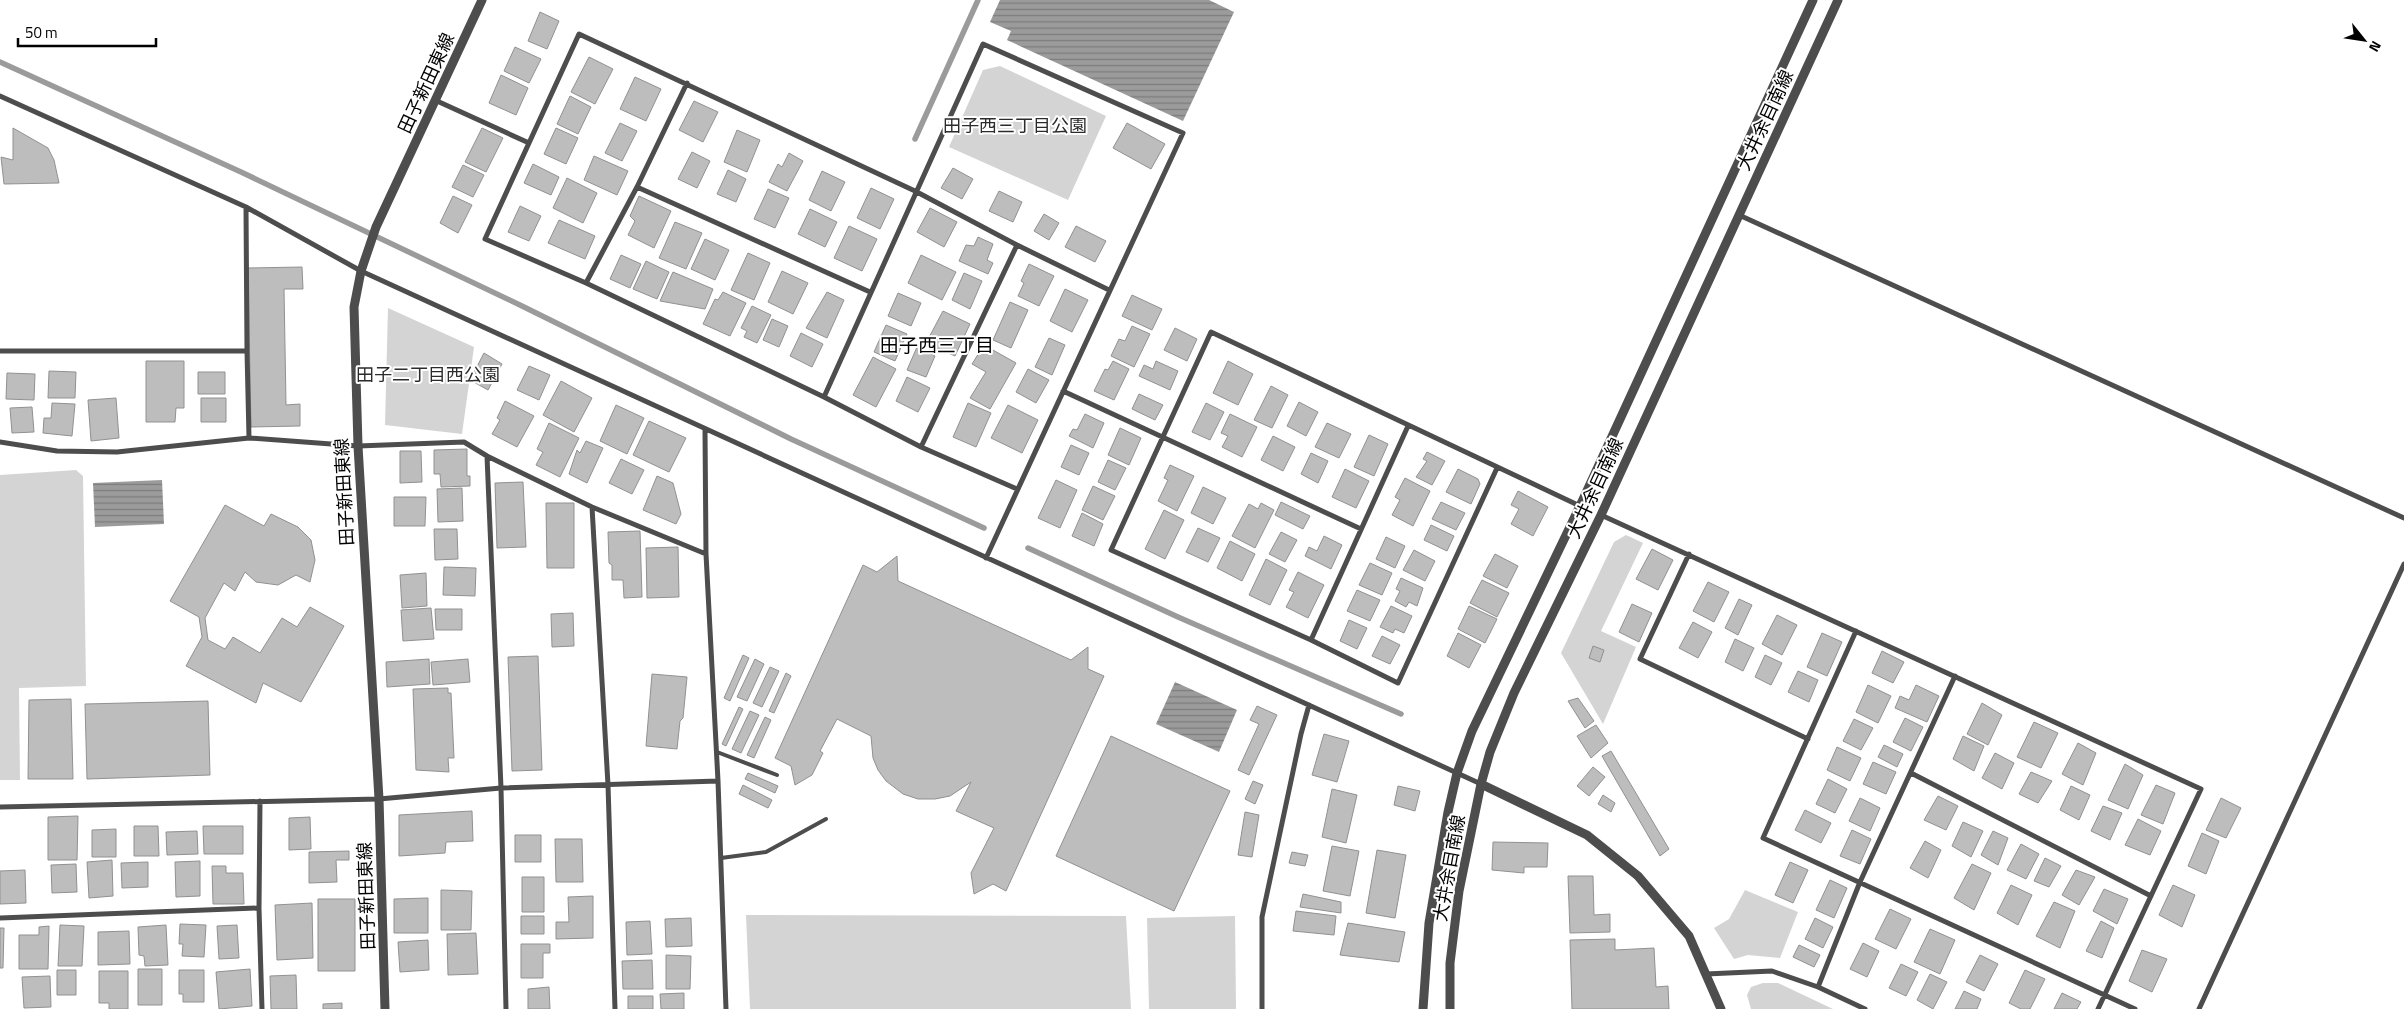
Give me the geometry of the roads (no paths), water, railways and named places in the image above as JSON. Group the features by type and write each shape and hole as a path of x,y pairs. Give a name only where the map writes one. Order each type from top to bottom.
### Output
{"street":[{"name":"田子新田東線","path":"385,1009 379,799 358,446 354,307 361,270 376,227 437,101 482,0"},
{"path":"1423,1009 1429,923 1457,773 1472,731 1580,506 1813,0"},
{"name":"大井余目南線","path":"1450,1009 1450,963 1459,891 1481,784 1490,752 1514,693 1600,515 1838,0"},
{"path":"1017,489 921,447 824,397 586,283 485,239 579,34 915,191 1017,245 1109,290"},
{"path":"824,397 915,191 983,44 1183,132 986,558"},
{"path":"586,283 637,187 687,84"},
{"path":"0,96 246,207 361,270 705,430 1481,784 1587,835 1638,876 1689,936 1721,1009"},
{"path":"437,101 529,143"},
{"path":"637,187 870,292"},
{"path":"246,207 249,438"},
{"path":"1739,215 2404,518"},
{"path":"921,447 1017,245"},
{"path":"1497,468 1398,683 1311,640 1111,550 1211,332 1580,506"},
{"path":"0,351 247,351"},
{"path":"1063,391 1360,529"},
{"path":"1311,640 1408,426"},
{"path":"705,430 706,554 717,752 726,1009"},
{"path":"0,442 57,451 117,452 249,438 358,446 464,442 487,456 592,507 706,554"},
{"path":"487,456 501,788 506,1009"},
{"path":"592,507 608,785 616,1009"},
{"path":"1600,515 2201,789 2098,1009"},
{"path":"1689,554 1640,659 1808,739"},
{"path":"2199,1009 2404,564"},
{"path":"1856,631 1763,838 2135,1009"},
{"path":"1818,987 1860,882 1955,676"},
{"path":"1262,1009 1262,917 1301,734 1309,705"},
{"path":"1911,773 2151,896"},
{"path":"0,808 260,800 379,799 501,788 718,781"},
{"path":"260,800 259,908 262,1009"},
{"path":"0,918 259,908"},
{"path":"1706,974 1772,972 1818,987 1865,1009"}],"lane":[{"path":"717,752 777,775"},
{"path":"721,858 766,852 826,819"}],"waterway":[{"path":"915,139 978,0"},
{"path":"0,62 241,172 522,306 791,439 984,528"},
{"path":"1028,548 1178,617 1401,714"}],"district":[{"name":"田子西三丁目","path":"937,344"}],"park label":[{"name":"田子西三丁目公園","path":"1015,125"},
{"name":"田子二丁目西公園","path":"428,374"}]}
